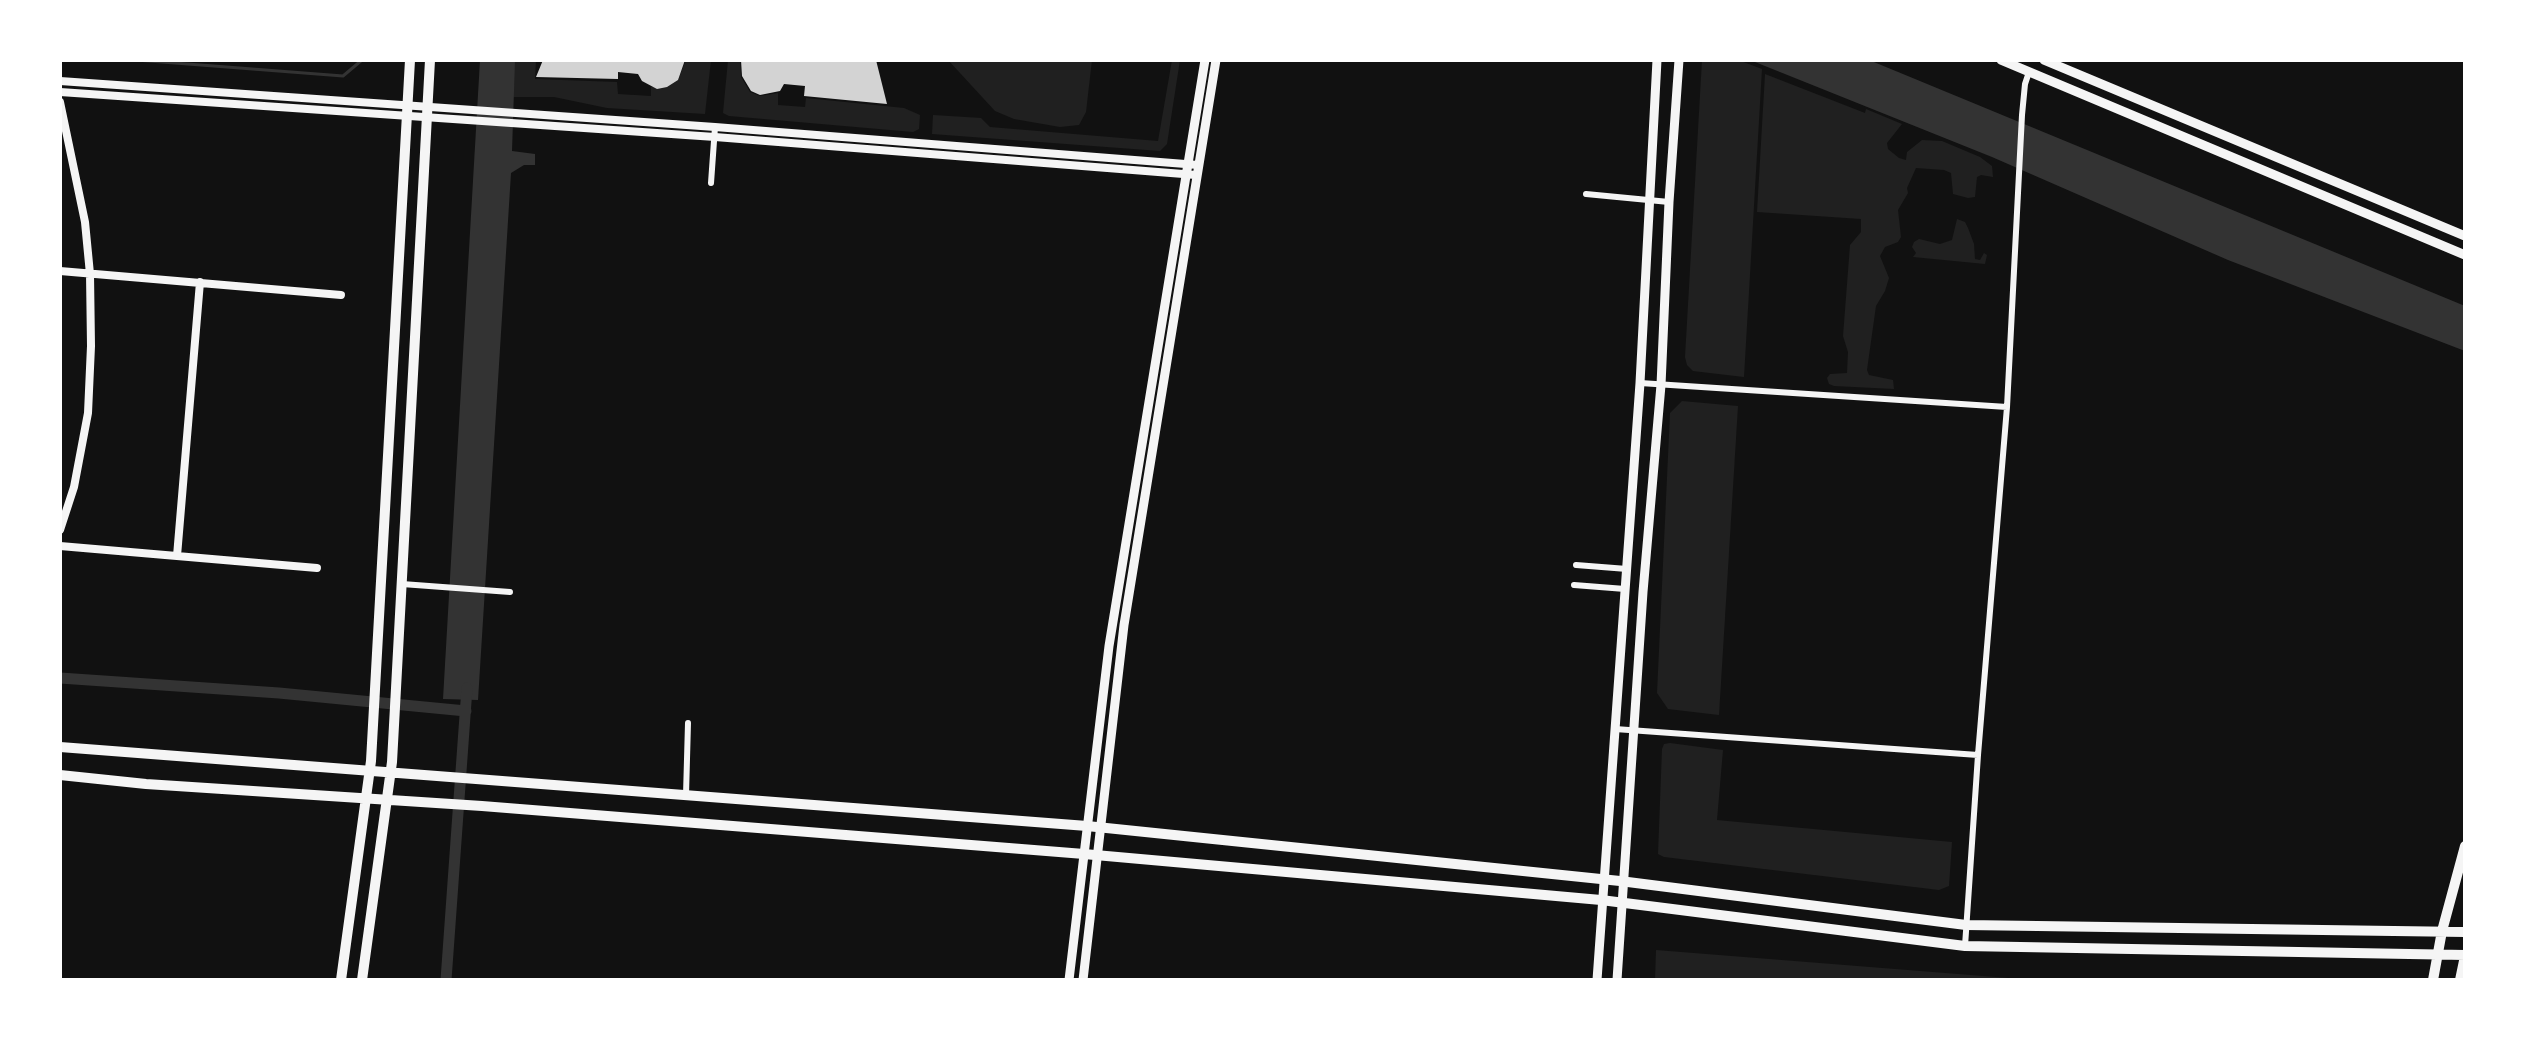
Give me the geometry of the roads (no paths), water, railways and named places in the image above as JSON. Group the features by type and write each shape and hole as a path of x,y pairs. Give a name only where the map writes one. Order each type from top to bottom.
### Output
{"main road":[{"path":"341,980 370,772 410,60"},
{"path":"362,980 391,774 430,60"},
{"path":"1083,980 1124,625 1192,170 1205,60"},
{"path":"1069,980 1109,646 1192,170 1216,60"},
{"path":"1597,980 1640,383 1657,60"},
{"path":"1617,980 1643,592 1661,385 1679,60"},
{"path":"2001,60 2465,255"},
{"path":"2044,60 2465,236"},
{"path":"60,747 1087,826 1603,879 1966,925 2465,932"},
{"path":"60,775 1098,855 1601,900 1965,946 2465,955 2460,980"},
{"path":"2433,980 2442,931 2465,846"}],"street":[{"path":"1965,946 2007,407 2022,115 2029,72"},
{"path":"60,81 407,110 516,124 1192,170"},
{"path":"60,92 407,110"},
{"path":"60,102 85,222 90,274 91,346 88,413 74,487 60,530"},
{"path":"427,112 474,109 715,127 1192,170"},
{"path":"712,180 715,127"},
{"path":"1586,194 1669,202"},
{"path":"60,271 341,295"},
{"path":"177,556 200,282"},
{"path":"1640,383 2007,407"},
{"path":"60,546 317,568"},
{"path":"1576,565 1627,569"},
{"path":"402,584 510,592"},
{"path":"1574,585 1625,589"},
{"path":"686,795 688,723"},
{"path":"1615,729 1978,755"}],"waterway":[{"path":"136,60 343,76 362,60"},
{"path":"60,678 279,693 466,711"},
{"path":"446,980 467,688"}]}
